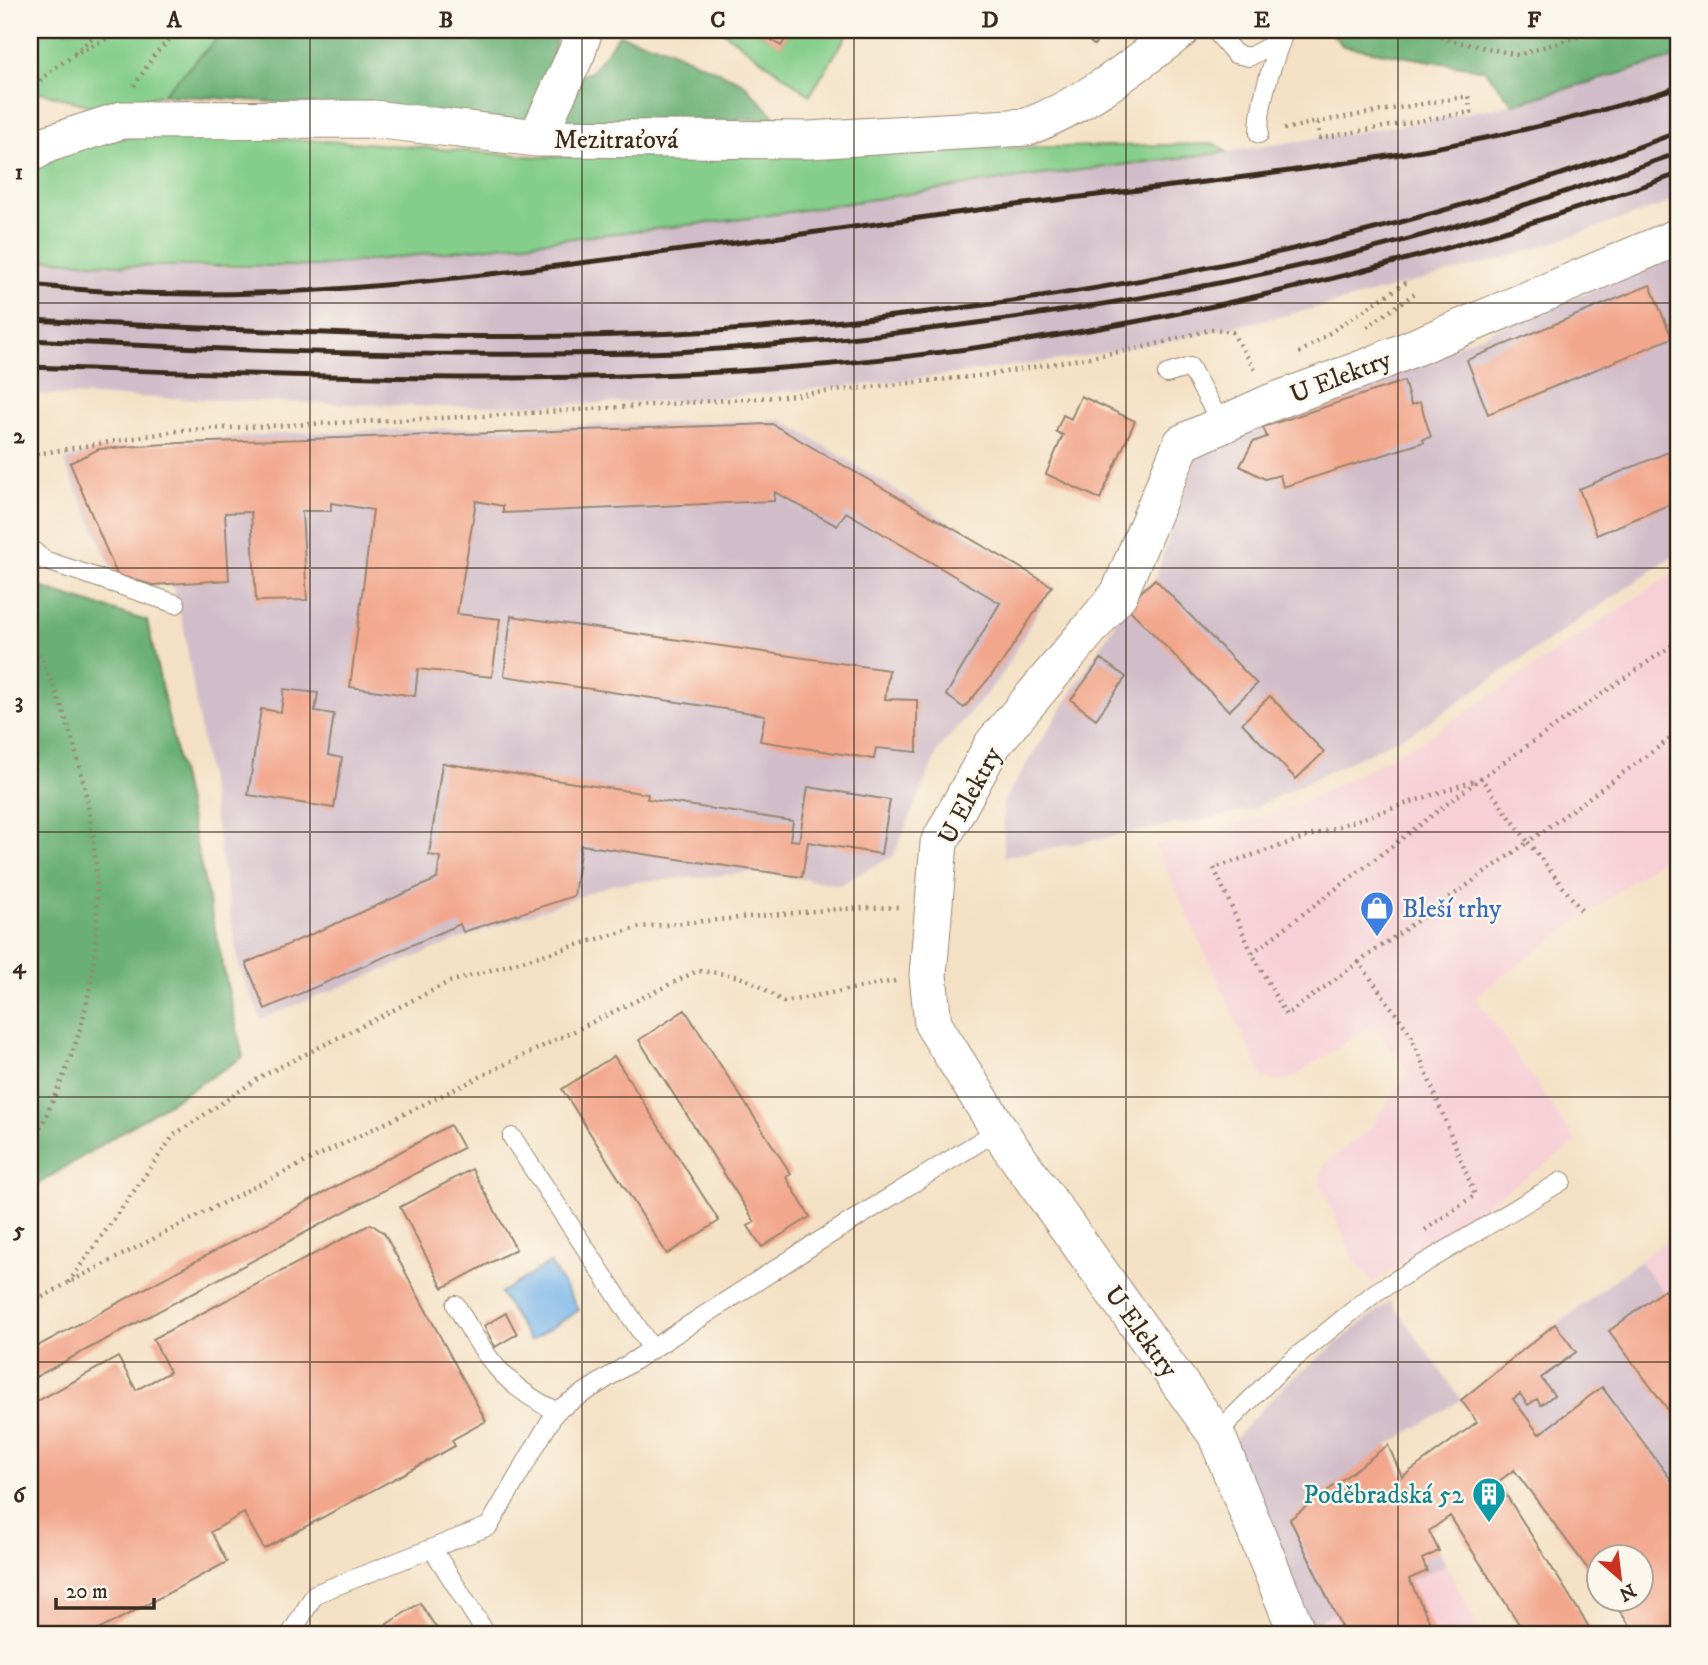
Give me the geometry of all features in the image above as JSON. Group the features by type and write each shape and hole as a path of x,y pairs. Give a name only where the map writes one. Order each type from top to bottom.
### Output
{"street":[{"path":"537,138 577,52 584,30"},
{"name":"Mezitraťová","path":"30,154 47,144 122,120 373,119 537,138 809,140 1027,127 1061,114 1111,83 1181,30"},
{"name":"U Elektry","path":"1298,1635 1216,1434 1000,1129 933,1024 928,975 939,843 993,744 1119,594 1182,443 1678,237"}],"lane":[{"path":"1215,30 1235,54 1249,57 1283,35"},
{"path":"1259,134 1262,103 1283,35"},
{"path":"1167,374 1190,367 1222,425"},
{"path":"30,548 44,560 176,604"},
{"path":"290,1635 315,1594 489,1526 556,1412 824,1237 1000,1129"},
{"path":"512,1137 652,1349"},
{"path":"1216,1434 1279,1371 1376,1292 1562,1181"},
{"path":"1678,1265 1678,1278"},
{"path":"456,1305 485,1357 529,1399 556,1412"},
{"path":"432,1548 487,1635"}],"path":[{"path":"30,91 102,30"},
{"path":"62,62 100,40 130,30"},
{"path":"122,120 134,84 155,54 179,30"},
{"path":"1421,30 1449,40 1517,55 1600,30"},
{"path":"1259,134 1317,122 1468,96 1471,112 1320,138 1317,122"},
{"path":"1297,354 1409,279"},
{"path":"30,455 183,430 484,416 775,397 988,375 1141,348 1213,329 1232,332 1260,378 1269,373"},
{"path":"30,635 48,670 91,812 98,898 95,945 85,1012 60,1086 30,1150"},
{"path":"1252,953 1481,778 1678,641"},
{"path":"1481,778 1214,868 1252,953 1286,1016 1678,733"},
{"path":"1481,778 1581,910"},
{"path":"68,1283 174,1135 262,1076 449,982 640,927 837,909 895,908"},
{"path":"1359,962 1410,1035 1475,1195 1422,1232"},
{"path":"30,1304 244,1192 696,971 736,974 759,984 783,1002 928,975"}],"shaded area":[{"path":"1678,57 1678,200 1512,256 1321,307 1174,340 1068,359 882,383 681,401 448,407 30,394 30,258 132,266 227,268 319,266 463,251 1226,152 1415,123 1513,104"},
{"path":"1678,256 1678,553 1418,729 1247,811 1004,857 1003,802 1126,606 1155,579 1198,451"},
{"path":"782,420 1052,586 1002,675 938,750 894,855 840,885 758,872 614,884 455,941 261,1019 239,967 184,629 173,587 116,578 64,461 99,449 287,433"},
{"name":"Bleší trhy","path":"1678,570 1678,847 1475,997 1577,1142 1373,1283 1351,1255 1320,1182 1323,1165 1369,1130 1408,1072 1372,1025 1292,1078 1277,1081 1263,1078 1155,845 1216,832 1306,801 1429,737"},
{"path":"1678,1231 1678,1310 1639,1261"},
{"path":"1639,1261 1678,1310 1678,1635 1637,1635 1620,1612 1656,1612 1656,1542 1586,1542 1586,1568 1461,1400 1388,1445 1446,1565 1307,1625 1232,1443 1287,1383 1390,1301 1461,1399"},
{"path":"1446,1565 1482,1635 1312,1635 1307,1625"}],"green space":[{"path":"30,30 226,30 162,95 94,107 30,89"},
{"path":"226,30 557,30 553,61 574,79 592,71 619,35 665,48 742,82 776,118 633,123 525,121 162,95"},
{"path":"721,30 756,30 781,45 791,30 850,30 810,95"},
{"path":"1329,30 1678,30 1678,57 1513,104 1485,70 1343,46"},
{"path":"156,133 365,143 541,157 1216,144 1226,152 987,182 743,219 319,266 132,266 30,258 30,169 71,146"},
{"path":"30,584 147,621 243,1057 30,1189"}],"water":[{"path":"550,1263 579,1310 530,1341 500,1293"}],"building":[{"path":"756,30 791,30 781,46"},
{"path":"1075,30 1107,30 1094,45"},
{"path":"1650,285 1672,338 1488,414 1467,360"},
{"path":"1404,381 1411,405 1420,402 1431,437 1423,439 1424,442 1283,487 1280,475 1265,479 1240,466 1253,442 1267,437 1263,427"},
{"path":"1081,396 1135,421 1100,499 1046,474 1063,435 1056,432 1063,415 1071,419"},
{"path":"772,424 1052,586 1001,664 964,708 946,695 1000,603 846,512 837,526 775,492 774,501 503,513 503,506 476,501 457,614 500,619 492,677 418,669 415,696 350,687 373,510 331,503 331,511 302,511 307,600 256,601 251,512 225,513 229,580 153,585 117,575 70,463 99,449 180,443"},
{"path":"1678,448 1678,501 1597,535 1579,489"},
{"path":"1155,579 1257,684 1229,711 1126,606"},
{"path":"511,616 889,670 885,699 917,700 917,752 876,748 874,759 760,741 765,715 504,676"},
{"path":"1101,659 1126,677 1096,719 1071,700"},
{"path":"284,689 318,693 315,711 334,714 328,755 342,758 334,808 248,795 261,709 281,712"},
{"path":"1270,696 1324,752 1296,779 1242,723"},
{"path":"442,763 648,794 647,799 793,821 790,840 799,841 808,787 890,800 881,854 808,842 802,877 581,845 574,896 463,932 460,924 265,1009 246,963 437,879 440,857 429,855"},
{"path":"685,1010 791,1174 786,1177 810,1217 762,1247 748,1226 755,1222 639,1040"},
{"path":"614,1056 719,1221 667,1254 562,1089"},
{"path":"450,1125 463,1148 30,1380 30,1350"},
{"path":"472,1169 516,1249 443,1288 400,1207"},
{"path":"371,1224 384,1233 486,1421 452,1440 455,1446 264,1549 244,1513 211,1532 227,1562 89,1635 30,1635 30,1405 118,1357 136,1390 170,1372 153,1339"},
{"path":"1664,1290 1678,1310 1678,1423 1609,1331"},
{"path":"506,1313 517,1334 495,1347 484,1326"},
{"path":"1555,1324 1576,1352 1541,1378 1554,1395 1541,1405 1537,1399 1528,1405 1520,1394 1513,1399 1539,1434 1602,1387 1678,1489 1678,1634 1637,1635 1620,1612 1656,1612 1656,1542 1586,1542 1586,1566 1514,1470 1498,1482 1594,1635 1526,1635 1450,1516 1429,1531 1439,1551 1422,1559 1427,1571 1409,1579 1436,1635 1345,1635 1290,1519 1388,1445 1402,1477 1477,1422 1461,1400"},
{"path":"420,1603 441,1635 370,1635"}],"railway":[{"path":"30,285 100,291 237,294 374,286 511,272 1327,166 1505,134 1592,113 1678,87"},
{"path":"30,320 353,334 515,337 677,333 803,325 930,312 1185,272 1312,245 1437,212 1559,175 1678,132"},
{"path":"30,340 350,353 626,353 756,346 915,331 1151,296 1308,264 1495,214 1678,153"},
{"path":"30,367 307,376 491,378 676,374 885,359 1000,344 1230,302 1456,245 1678,174"}],"place":[{"name":"Bleší trhy","path":"1377,938"},
{"name":"Poděbradská 52","path":"1489,1524"}]}
